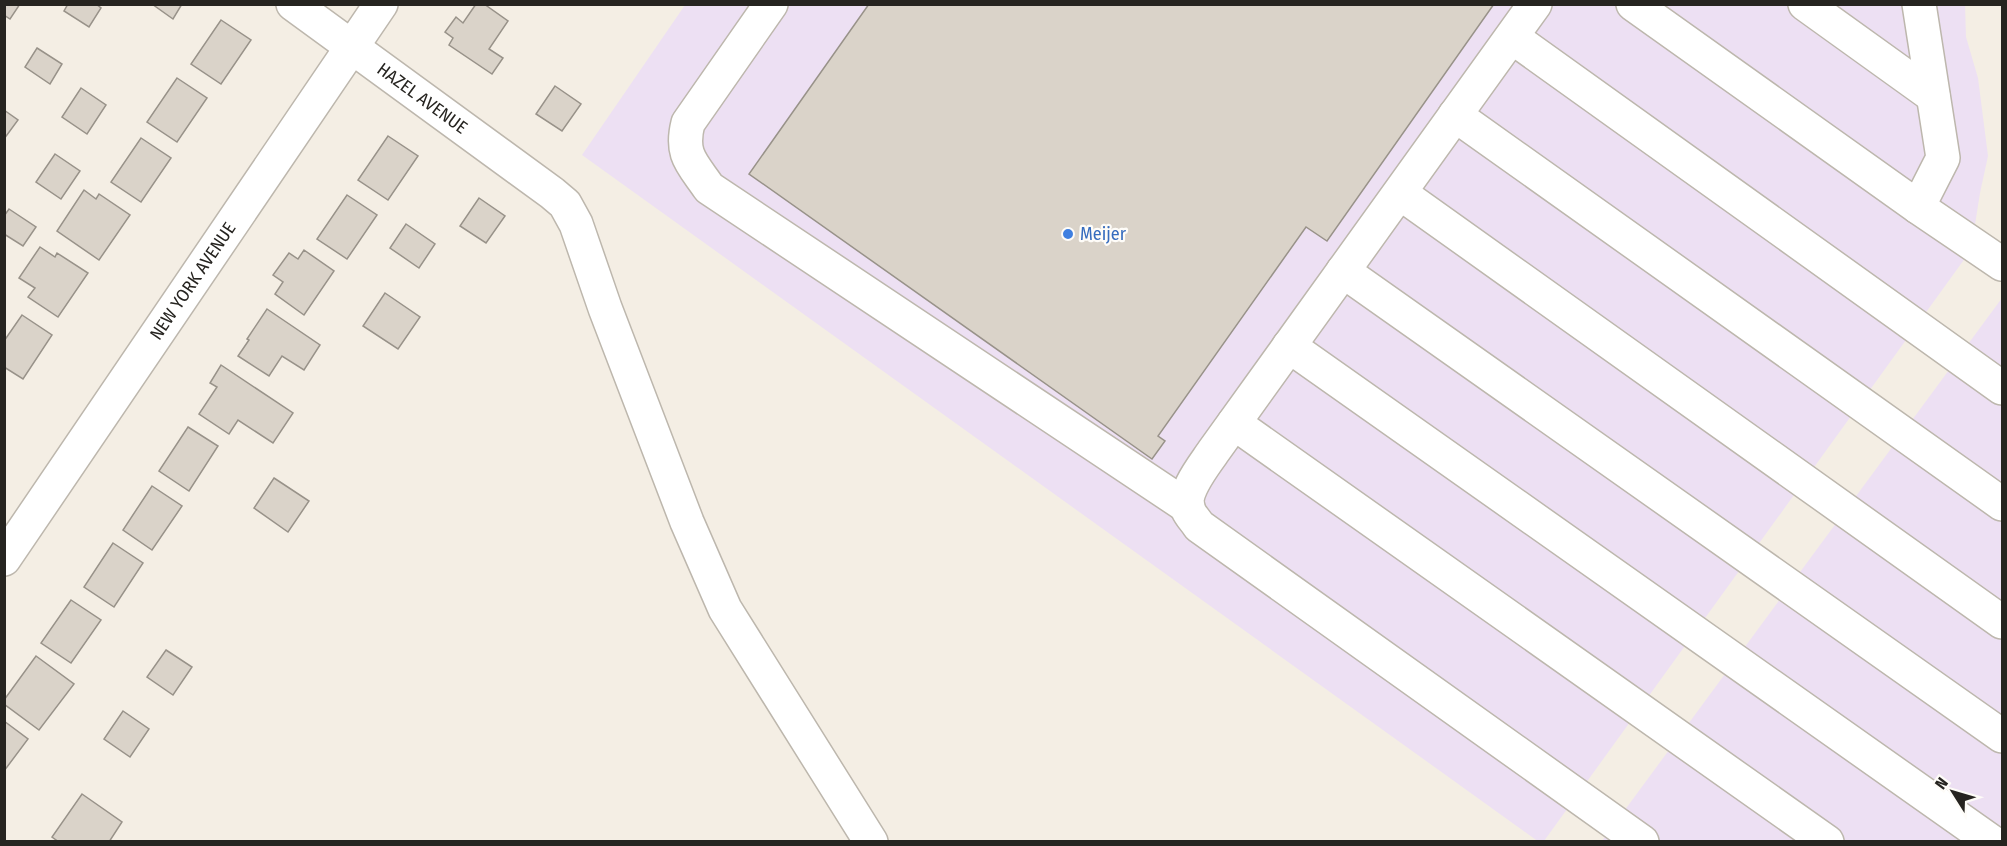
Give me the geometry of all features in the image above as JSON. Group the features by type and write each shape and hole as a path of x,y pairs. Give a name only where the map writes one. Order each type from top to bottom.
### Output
{"street":[{"name":"HAZEL AVENUE","path":"293,4 565,204 576,224 605,309 683,511 724,609 871,842"},
{"name":"NEW YORK AVENUE","path":"4,559 381,4"},
{"path":"771,4 688,123 684,140 685,150 709,188 1188,507"},
{"path":"1535,4 1193,482 1187,500 1188,511 1199,526 1642,842"},
{"path":"1633,4 2002,264"},
{"path":"1805,4 1933,96"},
{"path":"1918,207 1943,158 1919,4"},
{"path":"1512,37 2002,388"},
{"path":"1455,116 2002,504"},
{"path":"1400,193 2002,622"},
{"path":"1343,271 2002,736"},
{"path":"1289,346 1992,842"},
{"path":"1234,423 1827,842"}],"shaded area":[{"path":"1965,4 1966,37 1978,78 1988,156 1971,250 1544,841 1539,842 582,155 685,5"},
{"path":"2002,298 2002,841 1602,841"}],"building":[{"path":"4,4 20,4 10,19 4,15"},
{"path":"68,4 96,4 101,8 89,27 64,11"},
{"path":"152,4 182,4 173,19"},
{"path":"476,4 484,4 508,21 489,49 503,58 492,74 449,45 453,38 445,32 456,17 463,23"},
{"name":"Meijer","path":"869,4 1494,4 1327,241 1306,227 1158,436 1165,441 1152,459 749,174"},
{"path":"221,20 251,40 221,84 191,64"},
{"path":"37,48 62,64 50,84 25,67"},
{"path":"177,78 207,98 177,142 147,122"},
{"path":"555,86 581,104 562,131 536,114"},
{"path":"81,88 106,105 87,134 62,117"},
{"path":"4,110 18,120 4,139"},
{"path":"388,136 418,156 388,200 358,180"},
{"path":"141,138 171,158 141,202 111,182"},
{"path":"55,154 80,171 61,199 36,182"},
{"path":"84,190 96,199 99,194 130,215 99,260 57,231"},
{"path":"347,195 377,215 347,259 317,239"},
{"path":"479,198 505,216 486,243 460,226"},
{"path":"9,209 36,227 23,246 4,234 4,216"},
{"path":"406,224 435,244 419,268 390,248"},
{"path":"40,247 55,257 57,253 88,273 58,317 28,297 35,288 19,278"},
{"path":"304,250 334,271 304,315 275,294 283,282 273,275 289,253 298,259"},
{"path":"385,293 420,317 398,349 363,326"},
{"path":"267,309 320,345 304,370 282,356 269,376 238,356"},
{"path":"22,315 52,335 23,379 4,367 4,341"},
{"path":"221,365 293,413 273,443 238,420 229,434 199,414 217,387 210,383"},
{"path":"188,427 218,446 189,491 159,471"},
{"path":"274,478 309,501 288,532 254,508"},
{"path":"152,486 182,506 152,550 123,530"},
{"path":"113,543 143,563 114,607 84,587"},
{"path":"71,600 101,620 71,663 41,643"},
{"path":"166,650 192,667 173,695 147,677"},
{"path":"36,656 74,684 39,730 4,704 4,700"},
{"path":"123,711 149,729 130,757 104,739"},
{"path":"4,721 28,739 4,771"},
{"path":"82,794 122,822 109,842 59,842 52,837"}],"place":[{"name":"Meijer","path":"1068,234"}]}
